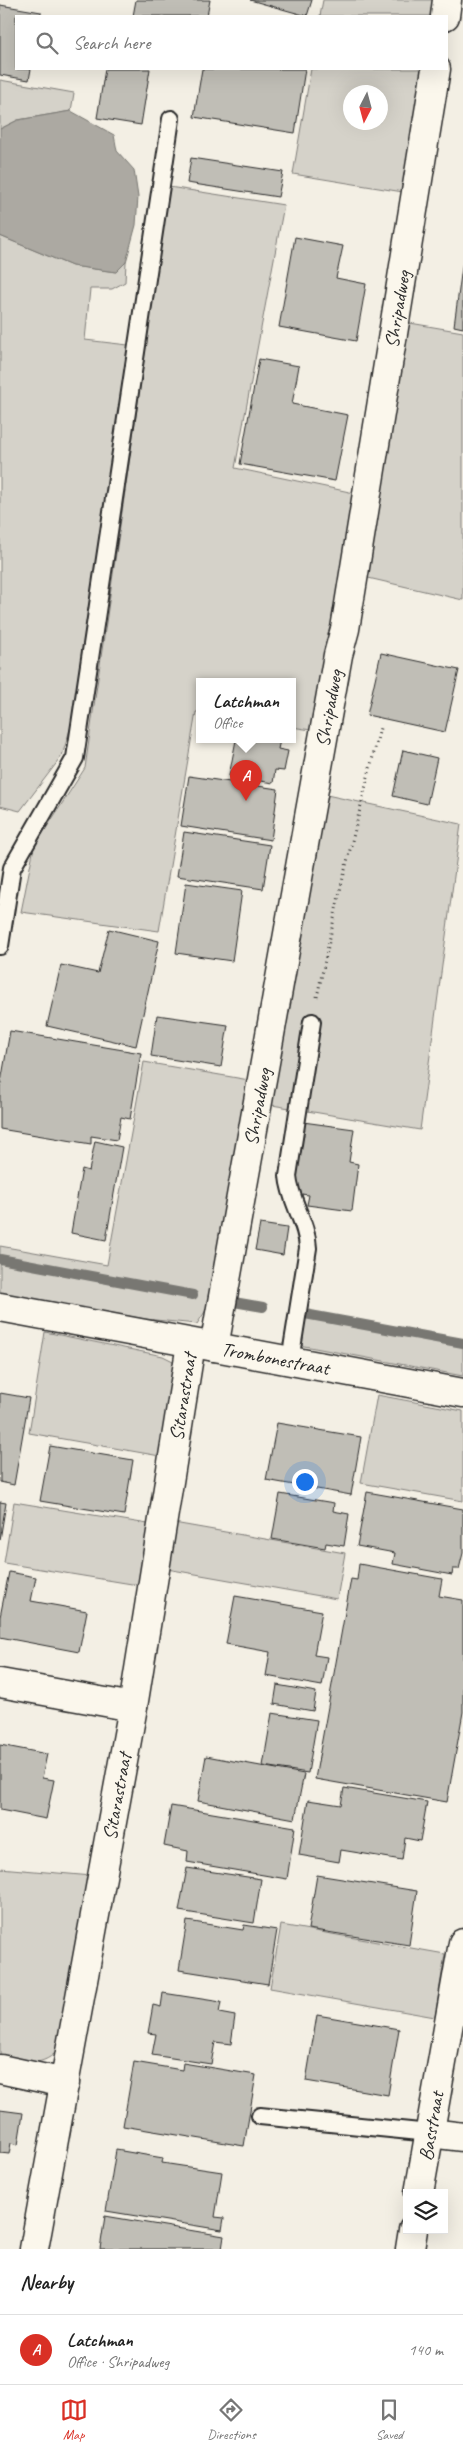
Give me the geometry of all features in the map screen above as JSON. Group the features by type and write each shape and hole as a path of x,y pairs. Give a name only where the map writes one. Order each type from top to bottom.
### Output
{"street":[{"path":"445,15 448,0"},
{"name":"Shripadweg","path":"203,1345 338,655 345,629 436,70"},
{"name":"Trombonestraat","path":"0,1307 463,1393"},
{"name":"Sitarastraat","path":"34,2249 132,1707 203,1345"},
{"path":"0,1683 132,1707"},
{"name":"Basstraat","path":"421,2189 463,1943"},
{"path":"0,2069 65,2083"},
{"path":"430,2133 463,2137"},
{"path":"410,2249 412,2234"}],"lane":[{"path":"0,946 12,868 75,758 172,119"},
{"path":"290,1361 308,1248 308,1233 289,1192 288,1176 312,1022"},
{"path":"260,2116 430,2133"}],"path":[{"path":"312,1022 342,882 380,728"}],"shaded area":[{"path":"323,0 439,0 437,15 320,15"},
{"path":"311,70 428,70 409,193 293,174"},
{"path":"0,80 74,93 71,111 18,120 0,129"},
{"path":"71,111 114,135 117,151 134,170 138,197 136,225 126,262 116,272 72,266 0,236 0,129 18,120"},
{"path":"169,187 284,205 235,468 359,494 317,731 296,728 296,678 196,678 196,712 159,931 21,912 34,847 85,768"},
{"path":"0,236 72,266 116,272 126,262 125,282 112,289 90,289 85,340 128,345 74,716 62,756 20,811 0,806"},
{"path":"404,322 463,332 463,600 364,577"},
{"path":"322,794 461,824 420,1130 266,1104"},
{"path":"144,1062 255,1081 208,1307 197,1324 145,1319 0,1293 0,1246 107,1265"},
{"path":"305,1314 463,1343 463,1376 299,1345"},
{"path":"45,1332 163,1356 173,1361 175,1369 160,1456 29,1433"},
{"path":"377,1395 463,1411 463,1501 361,1483"},
{"path":"14,1502 154,1525 144,1586 4,1563"},
{"path":"174,1523 345,1553 337,1599 167,1569"},
{"path":"0,1868 92,1876 61,2047 47,2059 40,2061 26,2062 0,2059"},
{"path":"281,1925 445,1954 435,2017 270,1988"}],"building":[{"path":"136,0 210,0 207,15 133,15"},
{"path":"250,0 312,0 307,15"},
{"path":"0,5 41,12 41,15 15,15 15,70 31,70 29,80 0,75"},
{"path":"105,70 150,70 141,125 97,118"},
{"path":"202,70 305,70 295,133 194,117"},
{"path":"191,158 283,172 278,197 187,183"},
{"path":"295,237 343,246 336,278 366,284 356,341 279,327"},
{"path":"463,260 463,328 454,326"},
{"path":"259,359 299,366 292,404 348,415 335,481 240,464"},
{"path":"381,653 459,670 445,732 367,715"},
{"path":"235,743 279,743 278,749 288,751 284,771 275,770 273,783 229,776"},
{"path":"403,750 437,758 427,804 393,796"},
{"path":"189,776 278,789 271,840 181,826"},
{"path":"184,832 270,845 263,889 177,876"},
{"path":"186,883 242,891 232,961 176,953"},
{"path":"109,929 159,941 136,1046 47,1026 61,965 98,973"},
{"path":"157,1015 228,1025 221,1067 151,1056"},
{"path":"10,1031 141,1053 130,1119 121,1117 117,1140 91,1136 91,1144 0,1129 0,1088"},
{"path":"303,1122 354,1129 349,1162 358,1164 352,1211 307,1205 309,1195 293,1193"},
{"path":"95,1141 122,1147 106,1240 71,1233 82,1169 89,1171"},
{"path":"260,1224 287,1228 283,1255 255,1250"},
{"path":"0,1393 29,1398 14,1485 0,1482"},
{"path":"277,1423 361,1437 351,1495 266,1480"},
{"path":"50,1446 133,1460 124,1515 40,1501"},
{"path":"367,1492 463,1509 463,1553 459,1569 453,1569 452,1575 393,1564 395,1553 357,1546"},
{"path":"280,1494 334,1503 333,1511 349,1514 344,1546 326,1543 325,1548 272,1539"},
{"path":"0,1502 6,1503 0,1540"},
{"path":"359,1564 442,1579 439,1596 463,1600 463,1712 447,1802 315,1779 351,1579 357,1580"},
{"path":"9,1572 36,1577 31,1601 87,1611 79,1652 0,1637 0,1617"},
{"path":"235,1596 322,1611 314,1655 327,1657 322,1686 266,1676 270,1652 226,1644"},
{"path":"277,1685 316,1692 313,1711 274,1704"},
{"path":"272,1713 317,1720 308,1773 263,1766"},
{"path":"0,1745 47,1754 42,1778 54,1780 46,1819 0,1810"},
{"path":"206,1756 304,1774 295,1819 198,1801"},
{"path":"344,1788 427,1802 420,1841 405,1838 402,1860 341,1850 339,1862 299,1855 308,1800 341,1805"},
{"path":"171,1806 295,1827 287,1879 187,1862 188,1851 164,1846"},
{"path":"187,1868 261,1879 254,1923 179,1911"},
{"path":"317,1875 417,1891 409,1945 308,1929"},
{"path":"187,1921 243,1930 244,1925 277,1930 268,1984 179,1970"},
{"path":"163,1993 221,2002 219,2013 235,2016 231,2044 215,2042 211,2064 152,2055 156,2034 148,2033 153,2005 161,2007"},
{"path":"317,2015 399,2029 388,2095 306,2081"},
{"path":"134,2062 182,2070 183,2063 256,2075 244,2146 123,2126"},
{"path":"0,2110 23,2113 18,2145 11,2143 9,2154 0,2153"},
{"path":"116,2150 163,2158 162,2163 222,2172 215,2217 224,2218 222,2230 106,2211"},
{"path":"105,2216 224,2236 222,2249 100,2249"}],"waterway":[{"path":"0,1259 193,1295"},
{"path":"234,1302 263,1307"},
{"path":"305,1314 463,1343"}],"place":[{"name":"Latchman","path":"246,801"}]}
